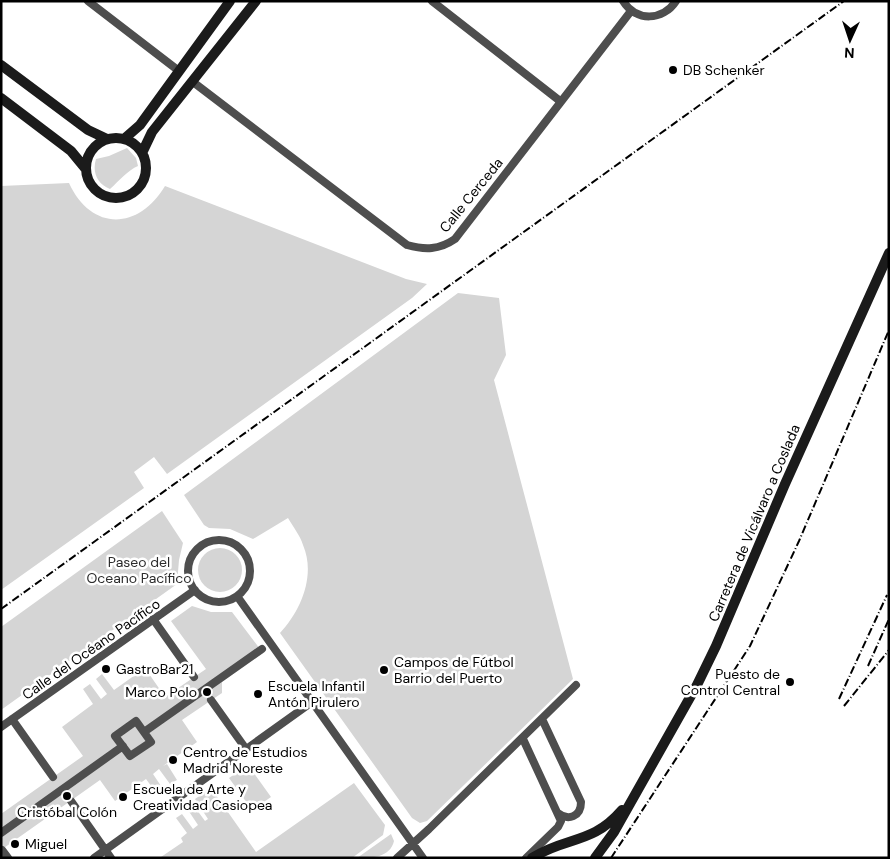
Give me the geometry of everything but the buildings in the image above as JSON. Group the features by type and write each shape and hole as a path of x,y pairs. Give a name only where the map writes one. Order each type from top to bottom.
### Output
{"main road":[{"path":"124,138 140,125 230,1"},
{"path":"142,153 152,132 256,1"},
{"path":"1,65 88,130 107,139"},
{"path":"1,98 72,151 86,168 92,186 100,193 109,197 128,195 137,190 144,177 146,162 135,144 124,138 107,139 94,147 89,153 86,168"},
{"name":"Carretera de Vicálvaro a Coslada","path":"632,797 697,685 716,646 789,476 889,253"},
{"path":"532,858 552,846 594,834 612,820 632,797"},
{"path":"595,858 611,837 632,797"}],"street":[{"path":"88,1 179,71"},
{"path":"432,1 560,101"},
{"path":"623,1 631,11 642,16 655,16 666,12 676,1"},
{"name":"Calle Cerceda","path":"193,82 407,245 419,248 445,246 455,239 631,11"},
{"path":"220,540 240,548 250,564 248,582 237,596 226,601 215,602 204,598 195,590 188,570 191,556 200,546 220,540"},
{"name":"Calle del Océano Pacífico","path":"1,728 195,590"},
{"path":"237,596 423,858"},
{"path":"153,620 194,677"},
{"path":"144,732 262,649"},
{"path":"397,858 523,739 576,684"},
{"path":"211,700 246,749"},
{"path":"94,858 312,702"},
{"path":"12,719 53,777"},
{"path":"542,719 581,802 580,809 574,816 567,817 558,813"},
{"path":"136,721 144,732 151,742 130,756 115,736 136,721"},
{"path":"523,739 561,821 559,826 526,858"},
{"path":"1,833 123,746"},
{"path":"71,801 111,858"},
{"path":"2,850 8,858"}],"green space":[{"path":"127,148 136,158 138,166 127,173 110,189 99,181 95,173 96,159 109,156"},
{"path":"69,183 78,199 89,210 102,217 115,219 129,217 142,211 154,201 165,186 406,279 427,284 412,298 167,474 154,457 134,472 144,488 1,590 1,186"},
{"path":"458,293 499,298 506,355 494,380 573,679 427,821 420,823 412,818 280,633 288,624 300,603 307,580 308,568 307,556 302,541 288,518 253,539 230,529 209,528 204,525 184,495"},
{"name":"Paseo del Oceano Pacífico","path":"162,511 183,543 177,584 1,710 1,627"},
{"path":"220,548 232,552 238,558 242,570 238,582 232,588 220,592 208,588 202,582 198,570 202,558 208,552"},
{"path":"192,606 211,612 232,612 263,653 222,682 222,693 182,720 197,742 163,766 167,764 177,780 170,784 159,769 153,774 163,789 157,794 146,779 115,801 100,780 1,850 1,814 83,756 62,727 93,704 83,689 90,684 101,699 107,694 96,679 102,674 114,690 145,668 165,697 206,669 171,621"},
{"path":"248,765 271,797 252,810 229,778"},
{"path":"354,783 385,825 383,835 352,858 161,857 183,842 181,838 187,833 176,818 182,814 193,829 198,825 188,810 194,806 205,821 208,819 195,799 211,788 256,852"},
{"path":"391,834 394,841 392,847 384,854 374,857 357,858"}],"railway":[{"path":"1,609 844,1"},
{"path":"611,858 750,646 799,541 889,330"},
{"path":"839,699 887,595"},
{"path":"868,666 889,619"},
{"path":"844,706 889,650"}],"place":[{"name":"DB Schenker","path":"673,70"},
{"name":"GastroBar21","path":"106,669"},
{"name":"Campos de Fútbol Barrio del Puerto","path":"384,670"},
{"name":"Puesto de Control Central","path":"790,682"},
{"name":"Marco Polo","path":"207,692"},
{"name":"Escuela Infantil Antón Pirulero","path":"258,694"},
{"name":"Centro de Estudios Madrid Noreste","path":"173,760"},
{"name":"Cristóbal Colón","path":"67,796"},
{"name":"Escuela de Arte y Creatividad Casiopea","path":"123,797"},
{"name":"Miguel","path":"15,844"}]}
